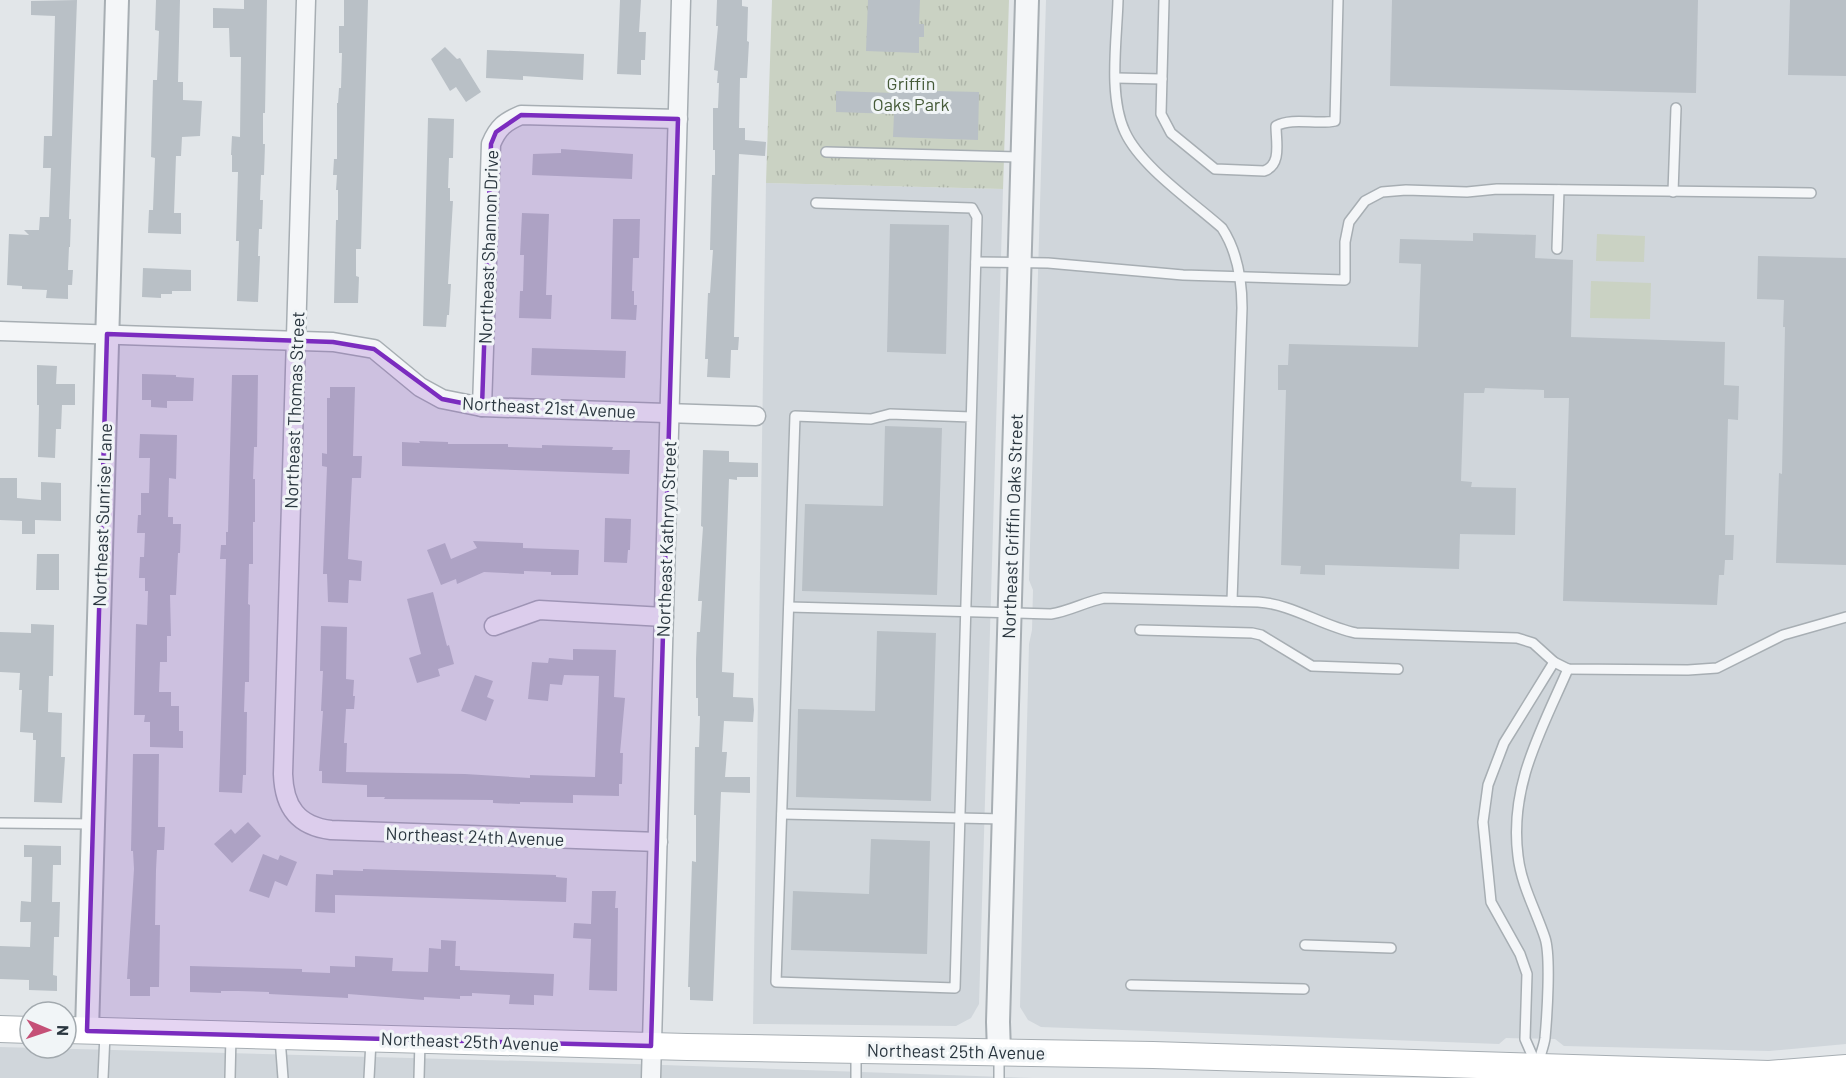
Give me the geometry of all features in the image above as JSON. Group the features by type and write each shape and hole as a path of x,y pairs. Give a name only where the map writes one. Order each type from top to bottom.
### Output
{"main road":[{"path":"0,1029 18,1030"},
{"name":"Northeast 25th Avenue","path":"86,1031 651,1046 999,1052 1769,1074 1846,1068"}],"street":[{"name":"Northeast Sunrise Lane","path":"86,1031 117,0"},
{"name":"Northeast Thomas Street","path":"297,816 289,806 284,791 283,774 306,0"},
{"name":"Northeast Kathryn Street","path":"651,1078 681,0"},
{"name":"Northeast Griffin Oaks Street","path":"999,1052 1003,819 1027,0"},
{"name":"Northeast Shannon Drive","path":"482,407 491,144 496,132 504,123 521,115 678,119"},
{"name":"Northeast 21st Avenue","path":"0,331 333,342 374,349 420,387 442,399 482,407 756,416"},
{"path":"494,626 538,610 664,617"},
{"name":"Northeast 24th Avenue","path":"297,816 310,825 331,830 658,842"}],"lane":[{"path":"1118,0 1116,78 1120,120 1133,147 1152,167 1222,228 1230,240 1240,276 1242,308 1232,601"},
{"path":"1164,0 1161,114 1171,133 1215,168 1264,171 1275,163 1276,126 1284,122 1335,121 1338,0"},
{"path":"1116,78 1162,79"},
{"path":"1673,192 1676,108"},
{"path":"826,152 1023,157"},
{"path":"976,262 1048,263 1183,275 1345,280 1345,242 1349,222 1365,201 1382,192 1406,190 1467,192 1497,189 1811,193"},
{"path":"1557,249 1559,190"},
{"path":"816,203 972,208 977,217 955,988 776,982 795,416 871,419 890,414 971,417"},
{"path":"789,607 965,613 1062,612 1104,598 1269,602 1337,629 1361,634 1517,638 1533,643 1554,662 1568,669 1629,671 1717,668 1783,635 1846,617"},
{"path":"1140,630 1252,633 1261,635 1312,666 1398,669"},
{"path":"1537,1066 1525,1039 1527,974 1520,954 1491,902 1483,822 1488,785 1504,744 1554,662"},
{"path":"1537,1066 1545,1039 1548,950 1520,867 1516,836 1524,773 1568,669"},
{"path":"782,814 1003,819"},
{"path":"0,823 93,824"},
{"path":"1305,945 1391,948"},
{"path":"1131,985 1304,989"},
{"path":"86,1031 104,1078"},
{"path":"230,1078 231,1035"},
{"path":"280,1036 283,1078"},
{"path":"369,1078 371,1038"},
{"path":"419,1078 420,1040"},
{"path":"856,1049 856,1078"},
{"path":"999,1052 999,1078"}],"highlighted area":[{"path":"521,115 678,119 651,1046 87,1031 107,334 333,342 374,349 442,399 482,407 491,144 496,132"}],"shaded area":[{"path":"1046,0 1846,0 1846,1044 1769,1051 1564,1046 1555,1039 1506,1038 1499,1044 1041,1027 1028,1020 1020,1007 1029,644 1032,630 1033,590 1029,580"},
{"path":"766,183 1003,189 979,1004 971,1018 956,1026 753,1024"},
{"path":"0,1047 18,1047 18,1060 78,1060 78,1049 635,1064 1033,1078 0,1078"}],"green space":[{"name":"Griffin Oaks Park","path":"772,0 1009,0 1003,189 766,183"},
{"path":"1597,234 1645,236 1644,262 1596,261"},
{"path":"1591,281 1651,283 1650,319 1590,318"}],"building":[{"path":"77,0 68,270 73,270 72,285 68,285 68,299 46,298 47,290 22,289 22,286 7,285 9,234 29,235 24,230 39,230 40,217 49,217 51,168 43,168 44,136 52,136 55,16 31,15 31,1"},
{"path":"156,0 180,0 178,82 183,82 183,100 202,101 200,136 182,137 181,156 176,156 174,213 181,213 181,234 148,233 149,210 153,210 155,158 151,157 153,80 157,80 159,31 155,30"},
{"path":"244,0 267,0 265,113 263,113 263,144 265,144 264,175 261,175 260,200 263,200 262,229 259,229 258,302 237,301 238,172 232,172 231,155 232,136 240,137 241,57 230,57 229,28 213,28 213,8 244,9"},
{"path":"344,0 368,0 361,249 356,249 356,276 359,277 358,303 334,303 338,190 336,190 337,175 333,175 334,159 337,159 337,103 339,88 341,88 342,53 339,53 339,26 344,26"},
{"path":"620,0 641,0 639,32 646,32 645,60 641,60 641,75 617,74"},
{"path":"717,0 742,0 742,6 748,7 747,78 740,78 739,128 745,128 745,140 766,142 765,156 739,154 734,337 739,337 738,350 731,350 730,378 707,377 708,359 705,359 708,293 710,293 713,250 710,250 712,175 715,175 713,108 718,108 719,83 717,83 718,71 714,70 718,26 716,26"},
{"path":"868,0 920,0 919,24 924,24 924,37 919,37 919,53 866,51"},
{"path":"1392,0 1698,0 1696,93 1390,86"},
{"path":"1790,0 1846,0 1846,76 1788,75"},
{"path":"445,47 457,59 460,58 481,92 466,102 456,87 450,91 431,59"},
{"path":"487,50 584,54 583,80 523,76 523,80 486,78"},
{"path":"894,90 979,92 978,140 893,137 894,114 836,112 836,91 894,93"},
{"path":"428,118 454,119 453,158 449,158 448,188 450,188 450,201 453,201 448,284 451,284 446,327 423,326"},
{"path":"561,149 633,154 632,179 532,175 533,154 561,153"},
{"path":"522,213 549,214 546,295 552,295 551,319 519,318 520,291 523,291 524,255 520,255"},
{"path":"613,219 640,219 639,258 633,258 632,291 634,291 634,305 637,305 636,320 611,319"},
{"path":"890,224 949,225 946,354 887,352"},
{"path":"1473,233 1536,235 1535,258 1573,260 1571,337 1725,342 1724,385 1739,386 1738,420 1728,419 1725,535 1734,535 1733,560 1725,560 1724,575 1719,575 1717,605 1563,601 1569,398 1544,398 1544,390 1485,388 1484,393 1464,393 1461,481 1472,482 1471,487 1516,488 1515,535 1460,534 1459,569 1325,565 1325,575 1300,574 1301,566 1281,565 1286,390 1278,390 1278,365 1288,365 1289,344 1418,347 1421,264 1399,263 1400,239 1473,241"},
{"path":"1758,256 1846,258 1846,565 1776,563 1779,473 1782,474 1784,300 1757,299"},
{"path":"143,268 191,270 191,291 172,291 172,294 161,294 161,298 142,297"},
{"path":"532,348 626,351 625,378 531,375"},
{"path":"37,365 57,366 56,384 75,384 75,405 62,405 61,429 56,429 55,458 38,457"},
{"path":"142,374 194,378 193,401 167,401 167,408 151,407 151,400 142,400"},
{"path":"232,375 258,375 257,447 254,447 253,479 255,479 255,522 253,522 253,564 249,564 249,682 245,682 244,712 247,712 246,775 243,775 242,793 219,792 226,559 220,559 221,545 226,545 226,532 228,532"},
{"path":"330,387 355,387 353,456 362,456 361,478 352,478 348,559 362,561 361,581 349,580 348,603 328,602 327,574 323,574 327,467 322,466 322,453 327,454 327,398 330,398"},
{"path":"885,426 942,428 937,595 802,591 805,504 883,506"},
{"path":"140,434 177,435 176,479 169,478 168,517 173,517 173,524 181,524 180,553 178,553 176,595 170,595 171,636 167,636 167,662 160,662 159,692 171,692 171,706 179,706 179,731 183,731 183,748 150,747 150,722 144,722 145,715 134,715 136,624 147,625 148,591 145,591 145,578 139,578 140,557 144,557 145,533 137,533 138,515 141,515 141,493 149,493 150,458 139,458"},
{"path":"419,441 448,442 448,444 508,444 508,447 542,448 542,445 613,447 612,450 630,450 629,474 402,466 402,442 420,443"},
{"path":"703,450 729,451 729,462 758,463 758,477 729,479 722,672 734,673 733,697 753,698 754,710 753,722 724,721 722,752 727,752 725,777 750,777 750,793 721,792 713,1001 690,1000 690,987 688,987 692,861 696,862 695,747 699,747 700,716 698,716 698,698 696,698 696,659 702,601 698,601 703,527 701,526"},
{"path":"0,478 17,478 17,498 41,500 41,482 61,483 61,521 35,520 35,534 22,534 22,521 0,520"},
{"path":"605,518 631,519 630,550 628,550 627,563 604,562"},
{"path":"473,541 523,543 523,548 579,550 578,575 551,575 551,572 524,571 524,574 484,572 457,584 456,579 441,585 427,550 445,543 451,559 477,548"},
{"path":"37,554 59,554 59,590 36,590"},
{"path":"433,592 454,664 438,669 440,676 417,683 409,658 421,654 407,599"},
{"path":"31,624 54,625 53,676 49,676 48,712 62,713 61,757 65,757 62,803 34,802 36,740 33,740 33,733 20,732 22,690 19,690 20,673 0,672 0,632 31,633"},
{"path":"321,626 347,627 346,679 354,680 353,696 355,696 354,709 346,709 344,743 347,743 346,772 465,774 530,778 530,775 595,777 599,676 564,675 562,685 550,684 548,701 528,699 532,662 548,663 549,658 573,660 573,649 616,650 614,697 625,698 620,753 623,753 622,784 619,784 619,796 573,795 573,803 520,802 520,804 493,803 493,800 384,799 385,797 367,797 367,785 322,783 322,771 319,771 323,711 321,711 323,671 320,671"},
{"path":"877,631 936,633 931,801 796,797 798,709 875,711"},
{"path":"475,675 493,681 487,697 494,700 486,721 461,711"},
{"path":"133,754 159,754 158,827 165,827 164,850 157,850 156,870 155,925 160,925 159,987 150,987 150,996 130,996 130,979 127,979 134,869 133,851 131,851"},
{"path":"248,822 261,836 232,863 214,844 231,829 235,834"},
{"path":"871,839 930,841 927,954 791,950 793,891 869,894"},
{"path":"24,845 61,846 61,865 53,865 52,902 60,902 59,937 54,937 53,975 57,976 57,991 29,990 29,980 0,979 0,946 30,947 31,922 20,922 21,901 31,902 32,857 24,857"},
{"path":"263,854 278,860 280,855 297,862 287,886 275,881 269,898 249,891"},
{"path":"363,869 556,875 556,877 567,878 566,902 335,895 335,913 315,912 316,874 333,875 333,870 363,871"},
{"path":"592,891 616,891 615,908 618,908 617,991 589,990 591,939 573,938 574,923 591,924"},
{"path":"441,940 456,941 455,966 460,966 460,970 554,974 553,996 534,995 534,1005 509,1004 510,995 472,993 472,996 460,996 460,999 424,997 424,1000 348,994 348,998 269,994 269,992 190,992 190,966 302,969 302,972 330,973 330,966 355,967 355,956 393,958 392,971 428,972 429,948 441,949"}]}
